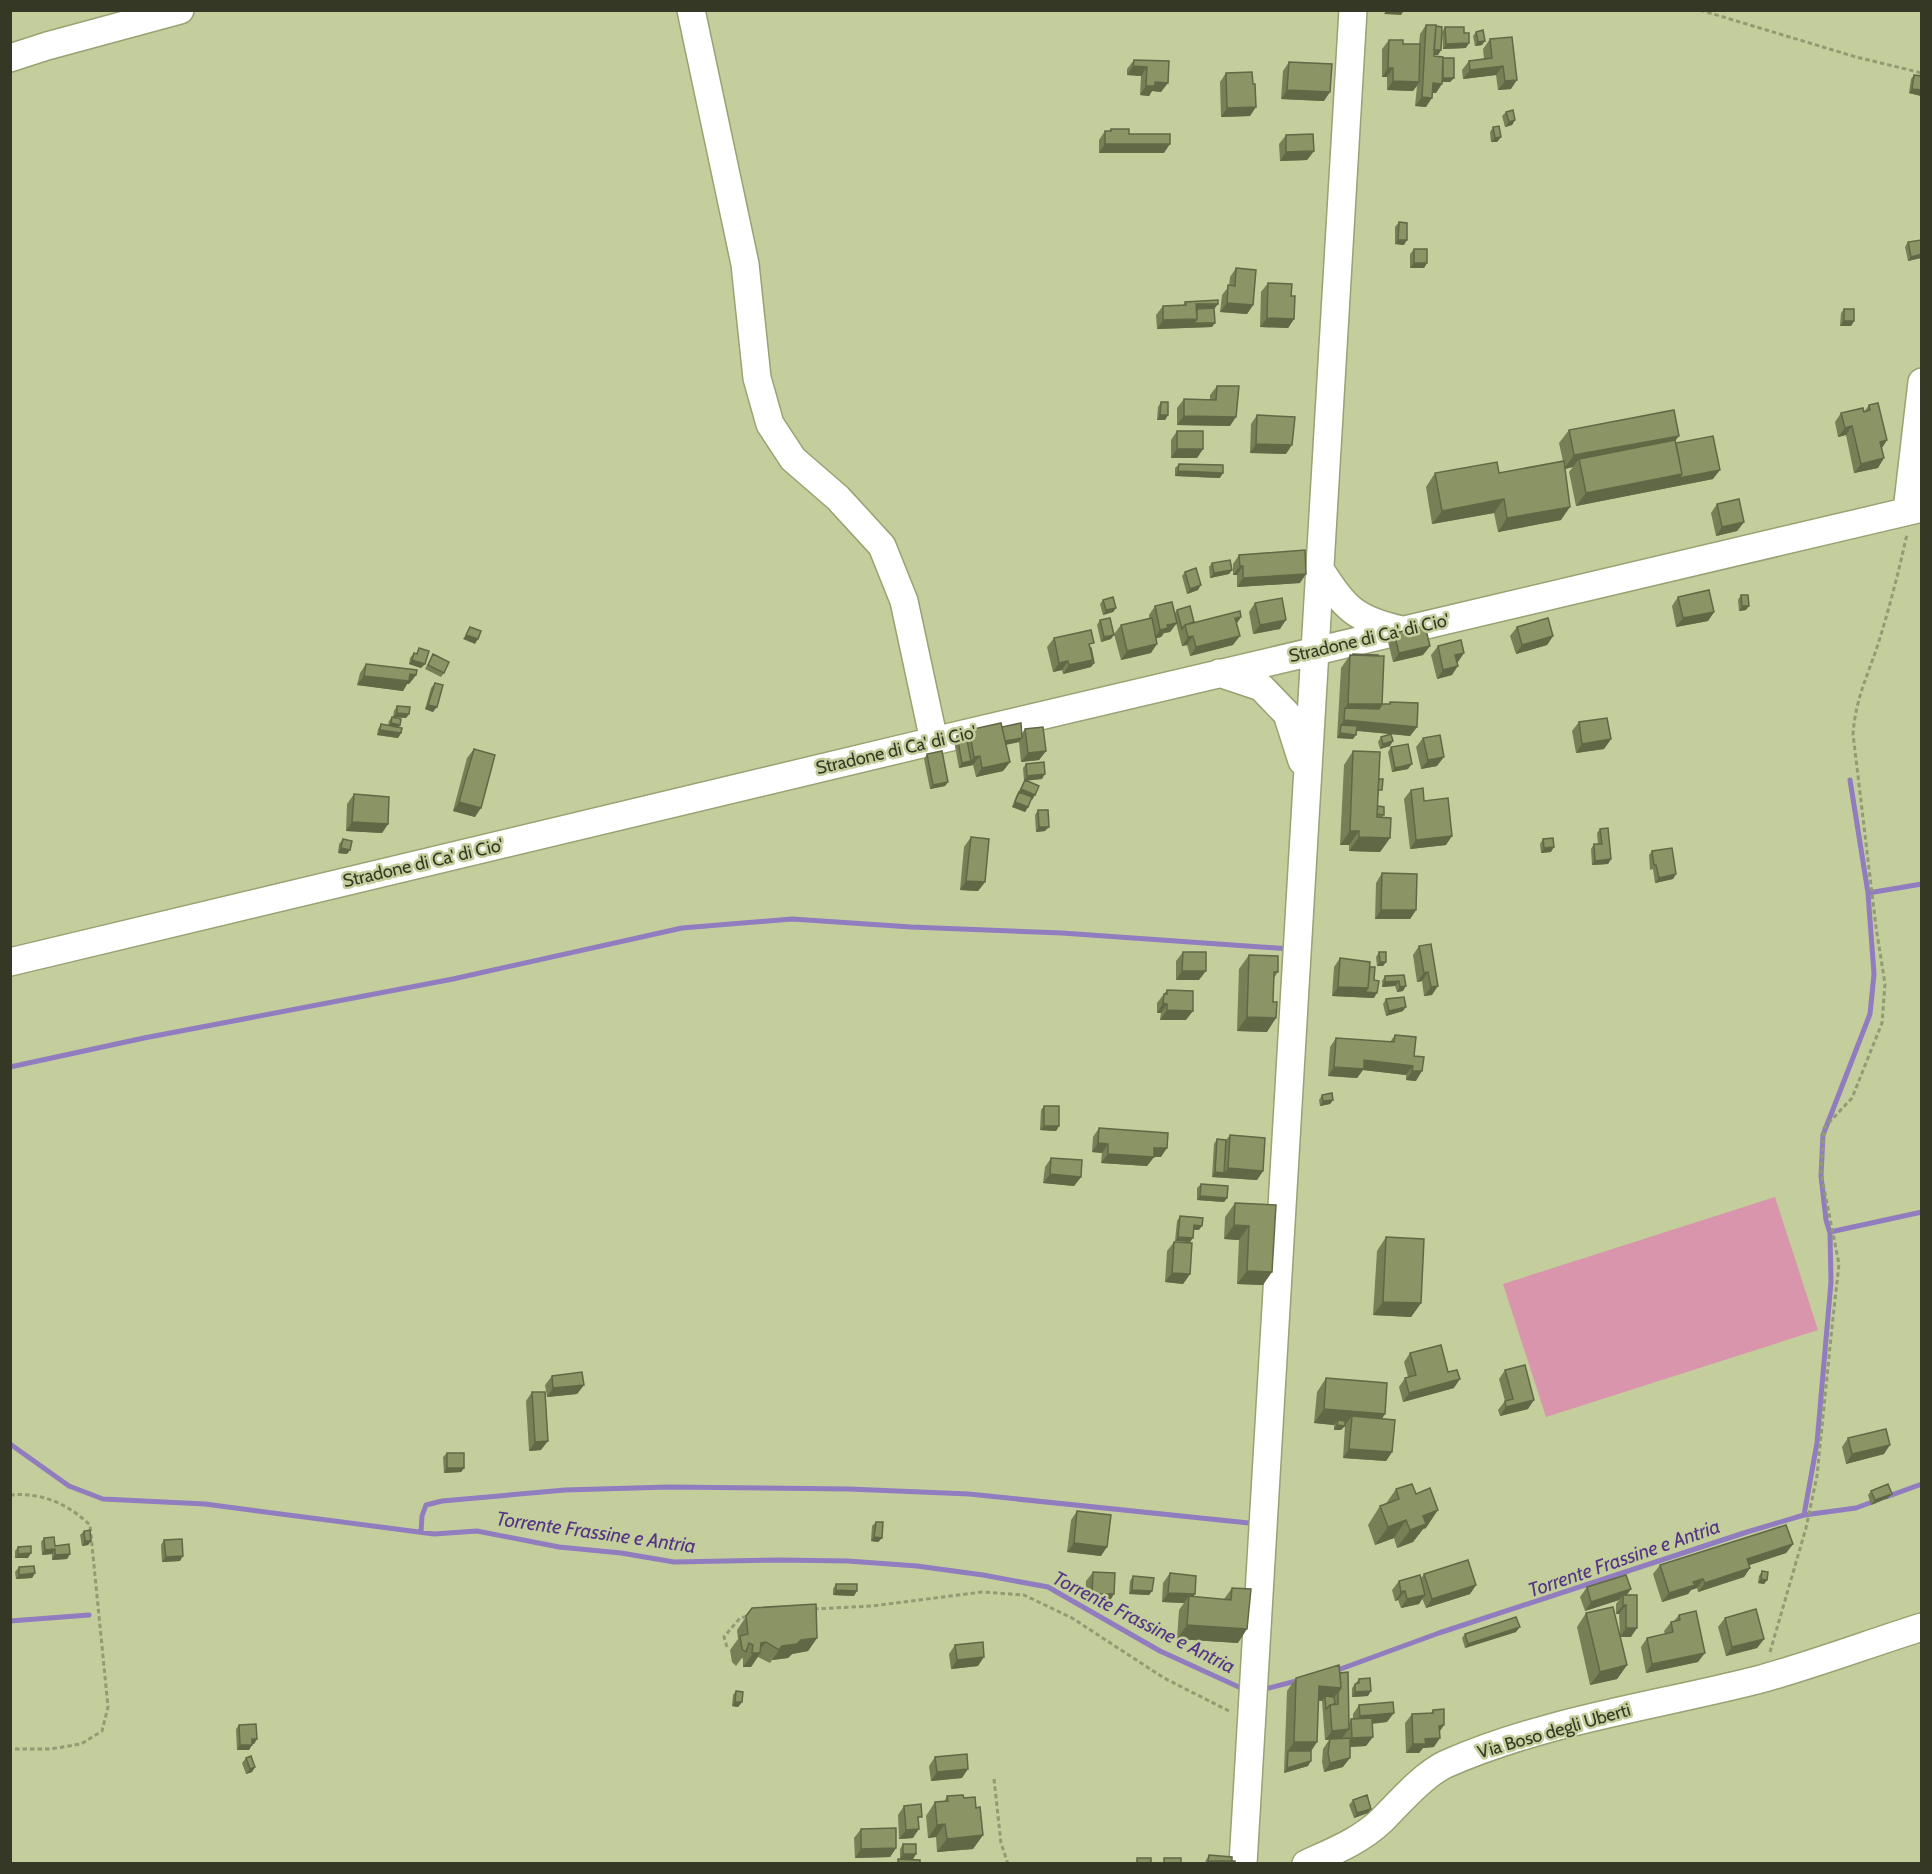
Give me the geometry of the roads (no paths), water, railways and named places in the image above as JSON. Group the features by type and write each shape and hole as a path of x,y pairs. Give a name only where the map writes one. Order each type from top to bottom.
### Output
{"street":[{"path":"10,57 180,10"},
{"path":"691,10 745,264 757,378 770,424 793,459 838,498 882,546 904,601 934,741"},
{"path":"1243,1863 1353,10"},
{"path":"1914,509 1922,382"},
{"name":"Stradone di Ca' di Cio'","path":"10,962 1914,509"},
{"path":"1320,577 1350,610 1376,624 1402,630"},
{"path":"1247,667 1286,645 1310,617 1320,577"},
{"path":"1219,673 1260,687 1287,714 1299,748 1307,786"},
{"name":"Via Boso degli Uberti","path":"1306,1863 1344,1846 1380,1822 1399,1801 1443,1766 1498,1743 1581,1720 1763,1678 1922,1627"}],"waterway":[{"path":"1804,1515 1817,1443 1831,1282 1830,1233 1826,1220 1821,1176 1823,1135 1870,1014 1874,974 1868,893 1850,780"},
{"path":"1868,893 1922,884"},
{"path":"10,1067 144,1038 453,979 682,928 792,919 911,927 1062,933 1290,949"},
{"path":"1830,1232 1922,1212"},
{"name":"Torrente Frassine e Antria","path":"10,1444 69,1486 103,1499 205,1504 434,1534 477,1531 559,1547 621,1553 674,1562 848,1561 917,1566 1048,1587 1160,1651 1241,1688"},
{"name":"Torrente Frassine e Antria","path":"1886,1497 1922,1484"},
{"path":"421,1532 422,1516 426,1505 442,1501 565,1490 669,1487 849,1489 969,1494 1249,1523"},
{"name":"Torrente Frassine e Antria","path":"1335,1671 1439,1633 1747,1532 1804,1515 1856,1508 1875,1501"},
{"path":"10,1621 89,1615"},
{"name":"Torrente Frassine e Antria","path":"1269,1688 1300,1680"}]}
